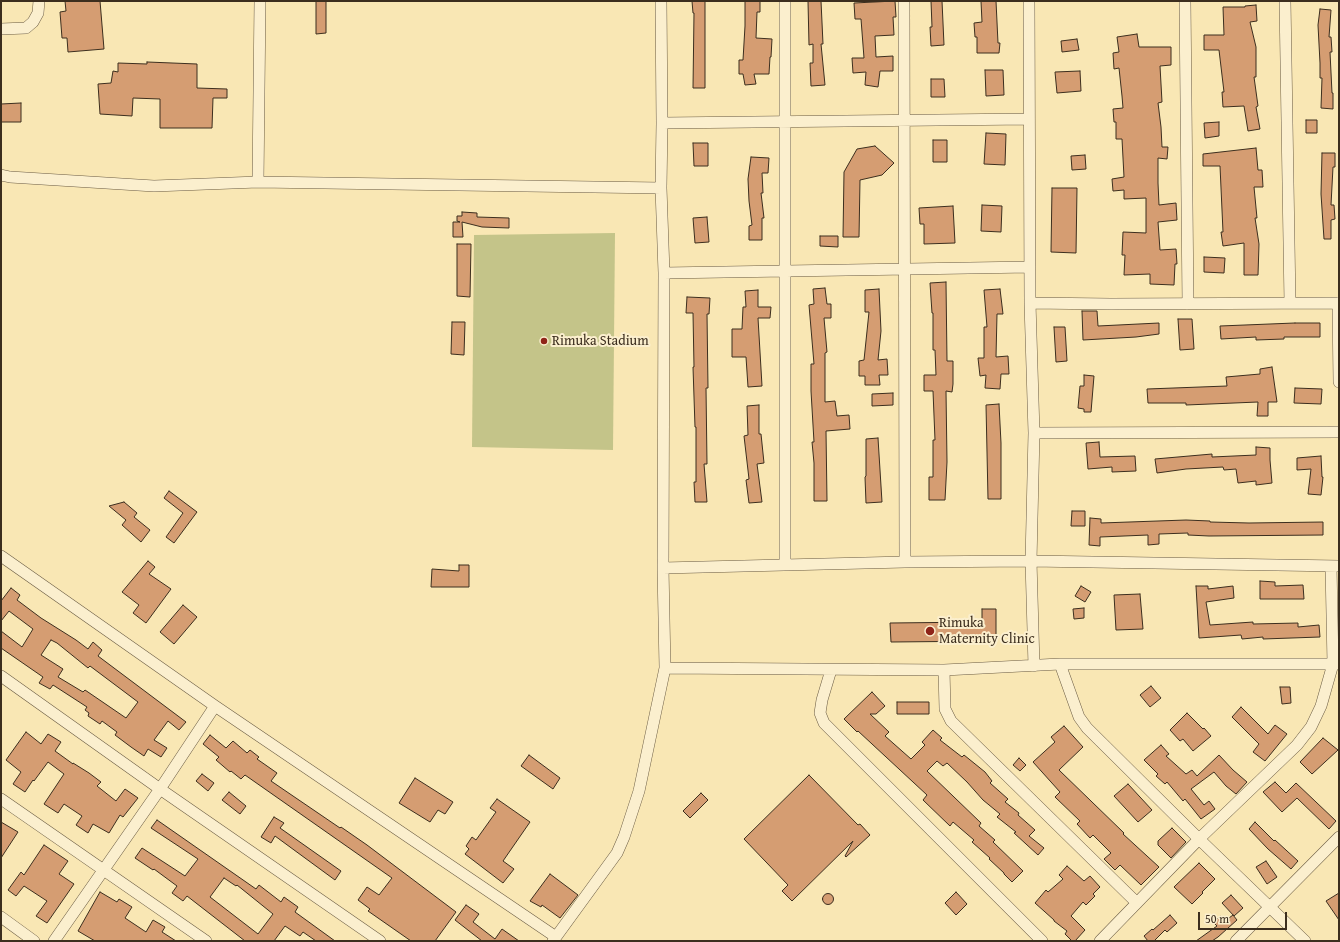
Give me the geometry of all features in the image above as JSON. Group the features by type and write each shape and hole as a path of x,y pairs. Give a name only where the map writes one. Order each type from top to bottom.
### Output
{"street":[{"path":"1,28 26,28 33,22 38,13 39,1"},
{"path":"258,182 260,1"},
{"path":"1,556 215,706 555,939 617,853 624,837 639,791 665,668 663,568 664,273 661,188 661,1"},
{"path":"785,1 785,566"},
{"path":"904,1 905,562"},
{"path":"1028,1 1030,303 1034,433 1031,561 1034,666"},
{"path":"1185,1 1188,304"},
{"path":"1285,1 1290,303"},
{"path":"662,123 1029,119"},
{"path":"1,175 10,177 154,186 258,182 661,188"},
{"path":"664,273 1030,267"},
{"path":"1030,303 1338,303 1339,382"},
{"path":"1034,433 1339,432"},
{"path":"663,568 688,566 785,566 905,562 1031,561 1335,566 1336,664 1321,706 1311,726 1298,745 1199,839 1100,941"},
{"path":"665,668 944,670 1060,664 1336,664"},
{"path":"1060,664 1079,717 1087,728 1305,941"},
{"path":"831,670 822,700 820,713 824,723 1042,941"},
{"path":"944,670 945,708 951,721 1137,904"},
{"path":"1,676 160,789 380,941"},
{"path":"54,941 160,789 215,706"},
{"path":"1,799 206,941"},
{"path":"1236,941 1339,837"},
{"path":"1,917 34,941"}],"green space":[{"name":"Rimuka Stadium","path":"615,233 613,450 472,447 474,235"}],"building":[{"path":"65,1 100,1 104,49 68,52 67,38 62,38 60,12 66,11"},
{"path":"316,1 326,1 326,33 316,34"},
{"path":"692,1 705,1 705,88 693,88 694,13"},
{"path":"745,1 760,1 760,12 757,12 756,38 772,39 769,74 754,74 756,84 745,85 743,74 739,74 739,60 743,60"},
{"path":"808,1 821,1 823,44 821,44 825,85 811,86 810,63 813,63 813,44 809,45"},
{"path":"895,1 896,17 893,17 894,35 875,36 876,57 893,56 893,71 880,71 878,87 865,85 866,72 853,73 852,58 864,58 861,19 855,19 854,3"},
{"path":"931,1 942,1 944,45 931,46"},
{"path":"981,1 996,1 998,43 1000,43 999,53 977,53 977,37 975,37 974,23 982,22"},
{"path":"1256,5 1257,21 1250,22 1256,47 1256,77 1254,77 1258,106 1256,107 1260,129 1248,131 1244,106 1223,107 1222,92 1224,92 1219,50 1204,50 1204,35 1224,35 1223,7 1245,7"},
{"path":"1320,9 1331,10 1329,37 1331,37 1332,52 1330,52 1333,109 1321,108 1322,78 1320,78 1318,25"},
{"path":"1137,34 1139,47 1171,47 1171,65 1160,66 1162,102 1158,103 1162,147 1168,147 1167,159 1158,158 1158,183 1159,205 1176,203 1177,220 1158,222 1160,250 1176,249 1177,264 1175,264 1174,285 1150,284 1150,274 1124,275 1125,255 1122,255 1123,232 1146,233 1146,198 1124,199 1124,190 1113,191 1112,179 1124,177 1122,139 1116,139 1116,122 1114,122 1113,109 1123,108 1122,96 1119,68 1114,69 1113,53 1119,52 1117,37"},
{"path":"1077,39 1079,50 1062,52 1061,41"},
{"path":"147,62 197,64 197,88 227,89 227,98 213,98 212,128 160,128 160,99 133,98 132,116 100,114 98,84 111,83 113,71 118,72 118,63 147,64"},
{"path":"985,70 1003,70 1004,95 986,96"},
{"path":"1080,71 1081,91 1057,93 1055,72"},
{"path":"931,79 944,79 945,97 931,97"},
{"path":"21,103 21,122 1,122 1,104"},
{"path":"1306,120 1317,120 1317,133 1306,133"},
{"path":"1219,122 1219,136 1205,138 1204,123"},
{"path":"986,133 1006,134 1005,165 984,164"},
{"path":"933,140 947,140 947,162 933,162"},
{"path":"693,143 708,143 708,166 694,166"},
{"path":"875,146 894,163 882,175 860,180 859,237 843,237 844,172 857,149"},
{"path":"1256,148 1258,170 1262,170 1263,187 1254,187 1257,218 1255,218 1259,244 1258,275 1244,275 1244,243 1223,246 1221,232 1223,232 1220,166 1203,166 1203,154"},
{"path":"1322,153 1335,153 1331,205 1334,205 1335,219 1331,220 1331,239 1324,239 1321,194"},
{"path":"1085,155 1086,169 1072,170 1071,156"},
{"path":"751,157 769,158 768,173 762,173 763,193 761,193 764,218 762,218 762,240 749,240 749,226 752,225 748,179"},
{"path":"1052,188 1077,188 1076,253 1051,252"},
{"path":"982,205 1002,206 1001,232 981,231"},
{"path":"953,206 955,243 924,244 924,224 920,224 919,208"},
{"path":"462,212 477,213 477,217 509,218 509,228 482,227 462,222 463,237 453,237 453,222 460,222 457,221 457,216 462,216"},
{"path":"707,217 709,242 695,243 693,218"},
{"path":"820,236 838,236 838,247 820,246"},
{"path":"457,244 471,244 470,297 457,296"},
{"path":"1204,257 1225,258 1224,273 1204,272"},
{"path":"946,282 947,361 953,361 953,384 952,392 946,391 947,462 945,500 929,500 929,477 933,477 933,440 935,440 933,391 924,391 924,375 936,375 935,350 933,350 933,313 930,283"},
{"path":"825,288 827,304 831,304 831,318 824,318 827,352 825,353 825,402 835,401 837,416 849,415 850,429 826,431 827,501 814,501 814,463 812,442 814,442 811,364 814,364 809,305 814,304 813,289"},
{"path":"879,289 881,331 878,360 887,359 888,375 879,375 880,385 865,385 865,376 859,376 859,361 864,360 869,312 865,312 865,290"},
{"path":"1000,289 1003,314 997,314 996,357 1008,356 1009,374 1001,374 1000,389 985,388 986,375 980,376 978,358 984,358 984,327 987,327 984,290"},
{"path":"758,290 758,307 771,307 770,318 758,318 762,386 748,387 746,357 732,357 732,329 742,329 743,307 746,307 745,291"},
{"path":"687,297 710,298 709,314 707,314 707,464 704,464 707,502 695,502 694,482 696,482 696,427 693,367 693,313 686,313"},
{"path":"1082,311 1097,311 1098,326 1159,323 1159,334 1083,340"},
{"path":"1178,319 1192,319 1194,349 1180,350"},
{"path":"452,322 465,322 464,355 451,354"},
{"path":"1320,323 1320,337 1284,337 1284,339 1256,340 1256,337 1221,339 1220,326"},
{"path":"1054,327 1065,327 1067,361 1056,362"},
{"path":"1272,367 1277,402 1268,402 1268,416 1257,416 1258,402 1186,405 1186,403 1148,403 1147,389 1227,386 1226,377 1260,374 1260,369"},
{"path":"1084,375 1094,376 1091,412 1084,412 1084,409 1078,408 1080,386 1084,386"},
{"path":"1295,388 1322,389 1321,404 1294,403"},
{"path":"893,393 893,405 872,406 872,394"},
{"path":"999,404 1001,499 988,499 986,405"},
{"path":"759,405 759,434 761,434 764,463 757,464 762,502 749,503 746,480 749,479 744,436 748,435 747,406"},
{"path":"878,438 882,502 866,503 866,439"},
{"path":"1099,442 1100,457 1135,456 1136,471 1112,472 1112,467 1088,469 1086,443"},
{"path":"1256,447 1270,448 1272,483 1256,485 1256,481 1238,483 1236,469 1224,470 1223,467 1186,469 1157,473 1155,459 1212,454 1212,457 1256,455"},
{"path":"1321,456 1323,477 1321,495 1308,494 1311,469 1297,470 1297,458"},
{"path":"169,491 197,512 174,543 166,537 183,513 164,498"},
{"path":"124,502 137,513 134,517 150,530 141,542 122,525 126,520 109,506"},
{"path":"1072,511 1085,511 1085,526 1071,526"},
{"path":"1090,518 1101,519 1101,523 1186,520 1249,523 1323,522 1323,535 1209,536 1188,535 1188,533 1159,534 1159,544 1148,545 1148,535 1100,537 1100,546 1089,545"},
{"path":"148,561 155,567 149,574 171,589 146,623 133,613 139,605 122,592"},
{"path":"459,565 469,565 469,587 431,587 432,569 459,571"},
{"path":"1260,581 1275,582 1275,586 1303,585 1304,599 1260,599"},
{"path":"1081,586 1091,592 1085,602 1075,596"},
{"path":"1196,586 1208,586 1208,589 1233,586 1234,598 1206,602 1210,625 1253,622 1253,624 1298,623 1298,627 1319,625 1320,637 1263,639 1263,637 1242,639 1241,635 1199,638"},
{"path":"11,588 20,595 17,600 88,649 93,642 102,650 98,656 186,722 179,730 168,721 154,740 167,748 161,757 148,749 144,756 115,735 117,732 102,721 100,724 88,716 89,713 85,710 87,707 53,685 50,689 39,683 43,677 1,648 1,631 22,647 33,629 9,611 1,621 1,601","holes":["51,640 57,643 88,668 90,666 138,702 126,718 85,690 83,692 58,677 63,669 41,655"]},
{"path":"1140,594 1143,629 1116,630 1114,595"},
{"path":"183,605 197,617 174,644 160,632"},
{"path":"1084,608 1084,618 1074,619 1073,609"},
{"path":"982,609 996,609 996,641 891,642 890,623 982,622"},
{"path":"1151,686 1161,698 1150,707 1140,695"},
{"path":"1280,687 1290,687 1291,703 1282,704"},
{"path":"872,692 885,706 876,714 870,714 889,732 885,736 911,759 925,745 922,742 933,730 942,738 940,740 962,757 964,755 985,772 992,781 990,783 1008,799 1005,802 1019,813 1018,815 1035,830 1029,836 1044,848 1038,855 1014,833 1016,832 997,817 1000,814 983,800 947,763 943,766 937,761 927,771 981,823 979,826 995,840 993,842 1023,871 1012,882 989,859 990,858 972,842 974,840 953,822 950,826 923,800 927,795 844,719"},
{"path":"897,702 929,702 929,714 897,714"},
{"path":"1241,707 1268,734 1275,725 1287,734 1265,761 1253,752 1259,744 1232,717"},
{"path":"1187,713 1211,736 1193,751 1183,739 1180,741 1170,730"},
{"path":"1064,726 1083,747 1059,770 1124,833 1123,834 1159,867 1141,885 1120,865 1115,870 1104,859 1111,853 1093,835 1090,838 1077,824 1080,821 1055,797 1060,792 1033,762 1055,742 1051,737"},
{"path":"26,732 41,744 48,734 61,742 55,751 101,782 97,786 116,801 125,789 138,798 123,817 120,815 109,833 93,824 88,833 76,825 82,816 64,804 58,813 44,804 64,774 48,762 25,792 13,784 21,772 6,760"},
{"path":"210,735 226,748 233,741 247,753 250,750 259,757 257,759 277,773 271,781 367,845 456,912 435,941 411,941 368,911 370,909 358,900 367,887 379,895 392,878 245,775 241,779 231,771 230,772 216,760 219,757 203,744"},
{"path":"1323,738 1338,750 1312,774 1300,762"},
{"path":"1161,745 1169,754 1166,756 1186,774 1192,770 1197,776 1219,755 1247,782 1236,794 1226,786 1214,772 1191,789 1204,805 1209,801 1215,809 1201,819 1185,799 1183,801 1167,782 1165,784 1156,776 1158,774 1144,760"},
{"path":"529,755 560,778 553,789 521,766"},
{"path":"1019,758 1026,765 1020,771 1013,765"},
{"path":"202,774 214,783 208,791 196,781"},
{"path":"809,775 858,825 860,824 870,835 846,857 845,856 853,841 792,901 782,891 788,885 744,839"},
{"path":"415,778 453,802 445,814 438,810 430,822 399,803"},
{"path":"1275,782 1286,793 1296,783 1336,821 1329,829 1297,798 1282,812 1263,792"},
{"path":"1128,784 1152,810 1138,822 1114,796"},
{"path":"229,792 246,806 240,814 222,800"},
{"path":"701,793 708,800 690,818 683,811"},
{"path":"497,799 530,822 503,861 514,869 503,883 465,854 469,849 466,846 472,837 476,840 496,812 490,808"},
{"path":"274,817 284,823 280,828 341,871 335,880 275,836 271,843 261,837"},
{"path":"157,820 256,889 259,885 281,902 284,897 298,907 295,912 335,941 316,941 303,932 300,936 285,926 274,941 245,941 187,896 183,901 172,893 177,886 154,869 153,870 135,858 142,848 185,876 198,859 151,828","holes":["224,878 236,886 237,885 273,914 258,934 210,897"]},
{"path":"1,822 18,832 1,858"},
{"path":"1255,822 1274,841 1275,840 1298,861 1291,869 1268,849 1249,829"},
{"path":"1172,828 1186,842 1171,858 1158,845 1158,841"},
{"path":"44,845 68,861 59,874 74,884 47,923 36,916 47,901 24,886 16,896 8,890 21,872 24,875"},
{"path":"1266,861 1277,877 1267,884 1256,867"},
{"path":"1199,863 1215,879 1192,904 1174,887"},
{"path":"1067,866 1084,881 1090,876 1100,887 1093,894 1095,896 1086,905 1083,902 1071,916 1085,930 1075,941 1072,941 1065,934 1067,931 1035,903 1046,890 1048,892 1063,879 1059,875"},
{"path":"550,874 578,895 560,918 542,905 541,907 530,901"},
{"path":"100,892 117,902 119,899 132,907 125,918 146,932 153,920 165,927 162,932 176,941 95,941 78,931"},
{"path":"956,892 967,904 956,915 945,903"},
{"path":"828,893 832,895 834,899 832,903 828,905 824,903 822,899 824,895"},
{"path":"1339,893 1339,920 1326,901"},
{"path":"1231,895 1243,908 1234,916 1222,903"},
{"path":"466,905 479,914 473,922 495,939 502,929 519,941 482,941 455,920"},
{"path":"1170,915 1177,923 1167,932 1165,930 1154,941 1148,941 1144,936"},
{"path":"1233,915 1237,920 1218,937 1212,941 1196,941 1217,926 1213,922 1221,916 1225,921"}],"place":[{"name":"Rimuka Stadium","path":"544,341"},
{"name":"Rimuka Maternity Clinic","path":"930,631"}]}
